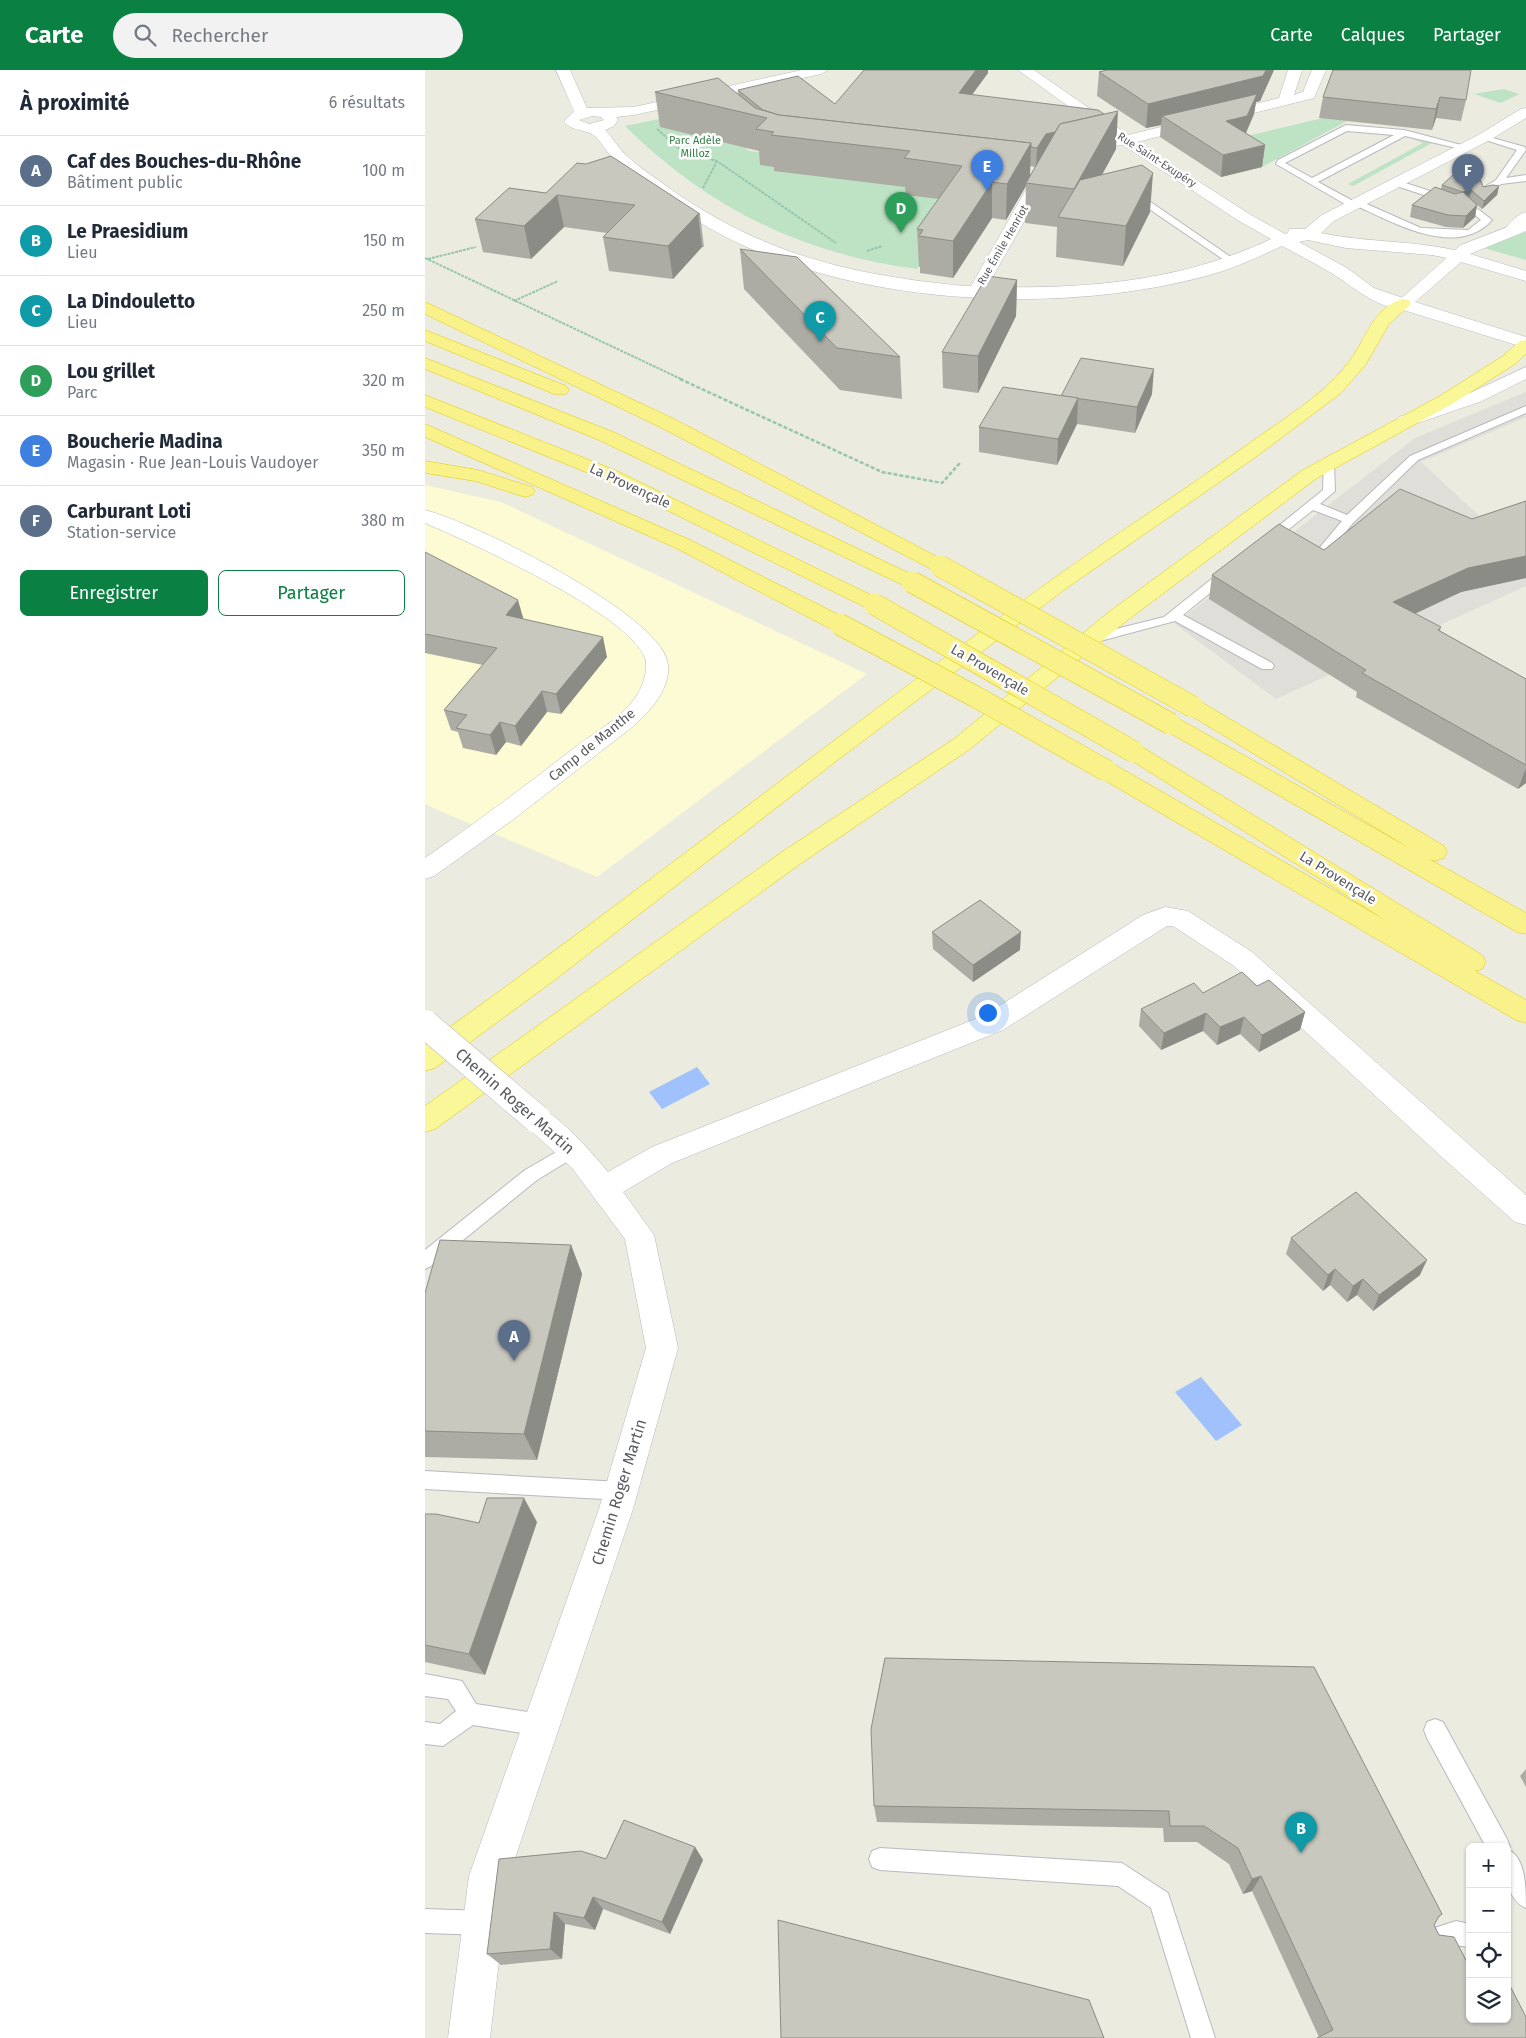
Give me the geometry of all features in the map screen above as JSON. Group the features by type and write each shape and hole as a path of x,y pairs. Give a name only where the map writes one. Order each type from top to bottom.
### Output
{"highway":[{"path":"425,1060 547,972 831,754 1053,589 1251,452 1335,389 1357,364 1383,321 1403,304"},
{"path":"425,307 669,424 940,566 1193,707 1526,907"},
{"path":"425,335 655,428 940,566"},
{"path":"425,1121 791,858 962,744 1087,641 1310,474 1454,395 1509,360 1526,344"},
{"path":"425,363 606,436 912,582 1171,724 1526,925"},
{"name":"La Provençale","path":"425,400 610,475 874,604 1135,752 1526,995"},
{"path":"425,430 683,544 839,624 1107,771 1526,1013"},
{"path":"425,466 478,476 553,501 670,553 839,624"}],"street":[{"path":"563,70 582,113 576,115 571,121 578,126 604,124 634,110 821,70"},
{"path":"1285,100 1295,70"},
{"path":"1097,147 1309,95 1319,70"},
{"name":"Rue Saint-Exupéry","path":"1031,73 1125,140 1255,224 1341,272 1368,292 1526,344"},
{"path":"710,93 724,105"},
{"path":"604,124 619,156 669,195 744,240 762,248 838,274 895,284 977,290 1051,292 1095,289 1190,275 1233,262 1282,240 1309,234 1319,224 1485,137 1526,112"},
{"name":"Rue Émile Henriot","path":"977,290 1051,158"},
{"path":"1024,172 1043,174"},
{"path":"1403,304 1457,255 1467,248 1520,227 1526,217"},
{"name":"Rue Saint-Exupéry","path":"1255,224 1346,243 1432,250 1457,255 1526,276"},
{"path":"1406,421 1477,397 1526,372"},
{"name":"Camp de Manthe","path":"425,516 482,540 552,576 629,625 649,643 656,658 655,677 645,701 627,719 555,776 425,870"},
{"path":"604,1188 662,1155 993,1023 1152,922 1165,916 1179,918 1243,959 1454,1151 1526,1213"},
{"name":"Chemin Roger Martin","path":"425,1024 572,1150 604,1188 639,1235 662,1348 621,1491 489,1876 469,2038"}],"lane":[{"path":"1396,183 1460,202 1487,220 1470,234 1419,231 1355,204 1280,164 1347,128 1404,133 1465,147"},
{"path":"1311,182 1404,133"},
{"path":"1485,137 1522,149 1499,182"},
{"path":"1484,191 1499,182 1526,178"},
{"path":"1133,194 1233,262"},
{"path":"1317,558 1349,520 1384,494 1414,458 1526,409"},
{"path":"1258,548 1329,491 1328,464"},
{"path":"1312,505 1349,520"},
{"path":"1087,641 1168,620 1235,566"},
{"path":"1174,615 1267,666"},
{"path":"425,1261 531,1175 572,1150"},
{"path":"425,1480 621,1491"},
{"path":"425,1685 454,1689 470,1714"},
{"path":"425,1733 443,1735 470,1714 541,1725"},
{"path":"1435,1730 1497,1843"},
{"path":"880,1859 1122,1875 1161,1901 1203,2038"},
{"path":"1511,1868 1526,1896"},
{"path":"425,1921 484,1923"},
{"path":"1433,1939 1446,1934 1466,1934"}],"path":[{"path":"657,128 683,152 717,162 836,244"},
{"path":"701,190 717,162"},
{"path":"426,259 476,247"},
{"path":"426,259 882,472 942,483 960,463"},
{"path":"513,301 558,280"}],"shaded area":[{"path":"1526,392 1526,417 1421,462 1526,559 1526,586 1276,699 1175,624 1415,438"},
{"path":"425,485 501,502 867,674 597,877 440,811 425,804"}],"green space":[{"path":"1504,89 1519,94 1501,103 1474,94"},
{"name":"Parc Adèle Milloz","path":"702,110 749,151 788,155 962,202 917,269 875,262 835,252 796,239 759,223 689,181 625,126"},
{"path":"1323,118 1347,121 1262,167 1248,170 1209,145"},
{"path":"1412,139 1432,143 1353,186 1348,184 1423,143"},
{"path":"1526,232 1526,260 1484,248"}],"water":[{"path":"697,1067 710,1084 662,1109 649,1092"},
{"path":"1201,1377 1242,1425 1216,1441 1175,1392"}],"building":[{"path":"864,70 976,70 959,93 1098,110 1104,114 1060,124 1055,132 1046,134 1037,148 1031,147 1031,143 779,115 763,110 738,90 798,76 835,104"},
{"path":"1107,70 1266,70 1263,76 1148,104 1099,72"},
{"path":"1333,70 1471,70 1466,100 1440,97 1436,109 1323,97"},
{"path":"718,78 755,108 779,115 1031,143 1007,184 992,182 953,241 919,236 923,230 917,229 962,166 904,158 910,151 771,135 774,132 756,129 767,118 655,92"},
{"path":"1257,94 1247,116 1226,121 1265,145 1223,155 1162,116"},
{"path":"1118,111 1074,189 1026,183 1060,124"},
{"path":"611,156 700,214 668,246 603,237 635,205 557,195 524,226 475,219 509,188 546,193 577,163 586,164"},
{"path":"1142,165 1153,173 1126,226 1058,217 1080,180"},
{"path":"1454,174 1481,181 1483,187 1499,186 1484,201 1471,190 1463,192 1442,185"},
{"path":"1435,187 1455,194 1463,192 1477,205 1466,216 1448,215 1412,205"},
{"path":"740,249 797,257 900,357 837,348"},
{"path":"987,276 1017,280 978,356 942,352"},
{"path":"1081,358 1154,369 1137,407 1061,396"},
{"path":"1003,387 1078,398 1058,439 979,427"},
{"path":"1400,489 1472,519 1526,501 1526,556 1468,568 1393,602 1441,627 1438,630 1526,679 1526,765 1362,673 1366,670 1212,575 1279,524 1324,550"},
{"path":"425,552 518,600 506,615 603,637 556,694 542,691 515,726 500,722 490,735 456,728 467,715 444,710 497,648 425,634"},
{"path":"980,900 1021,932 973,965 932,932"},
{"path":"1242,972 1257,986 1269,980 1305,1012 1262,1035 1244,1017 1220,1027 1206,1013 1164,1033 1141,1009 1194,983 1203,993"},
{"path":"1356,1192 1427,1260 1379,1295 1363,1279 1353,1286 1335,1269 1328,1275 1291,1238"},
{"path":"440,1240 571,1245 524,1434 425,1431 425,1293"},
{"path":"487,1498 524,1498 469,1654 425,1645 425,1514 436,1514 479,1523"},
{"path":"885,1658 1314,1667 1442,1914 1434,1925 1439,1935 1454,1937 1466,1960 1466,2023 1511,2023 1511,1988 1526,2017 1526,2038 1317,2038 1333,2030 1261,1876 1252,1879 1238,1848 1204,1826 1170,1826 1169,1811 874,1806 871,1729"},
{"path":"624,1820 695,1847 662,1922 593,1897 584,1918 554,1912 550,1949 487,1954 499,1859 581,1851 606,1859"},
{"path":"778,1920 1089,2000 1104,2038 781,2038"}],"place":[{"name":"Boucherie Madina","path":"987,191"},
{"name":"Carburant Loti","path":"1468,195"},
{"name":"Lou grillet","path":"901,233"},
{"name":"La Dindouletto","path":"820,342"},
{"name":"Caf des Bouches-du-Rhône","path":"514,1361"},
{"name":"Le Praesidium","path":"1301,1853"}]}
